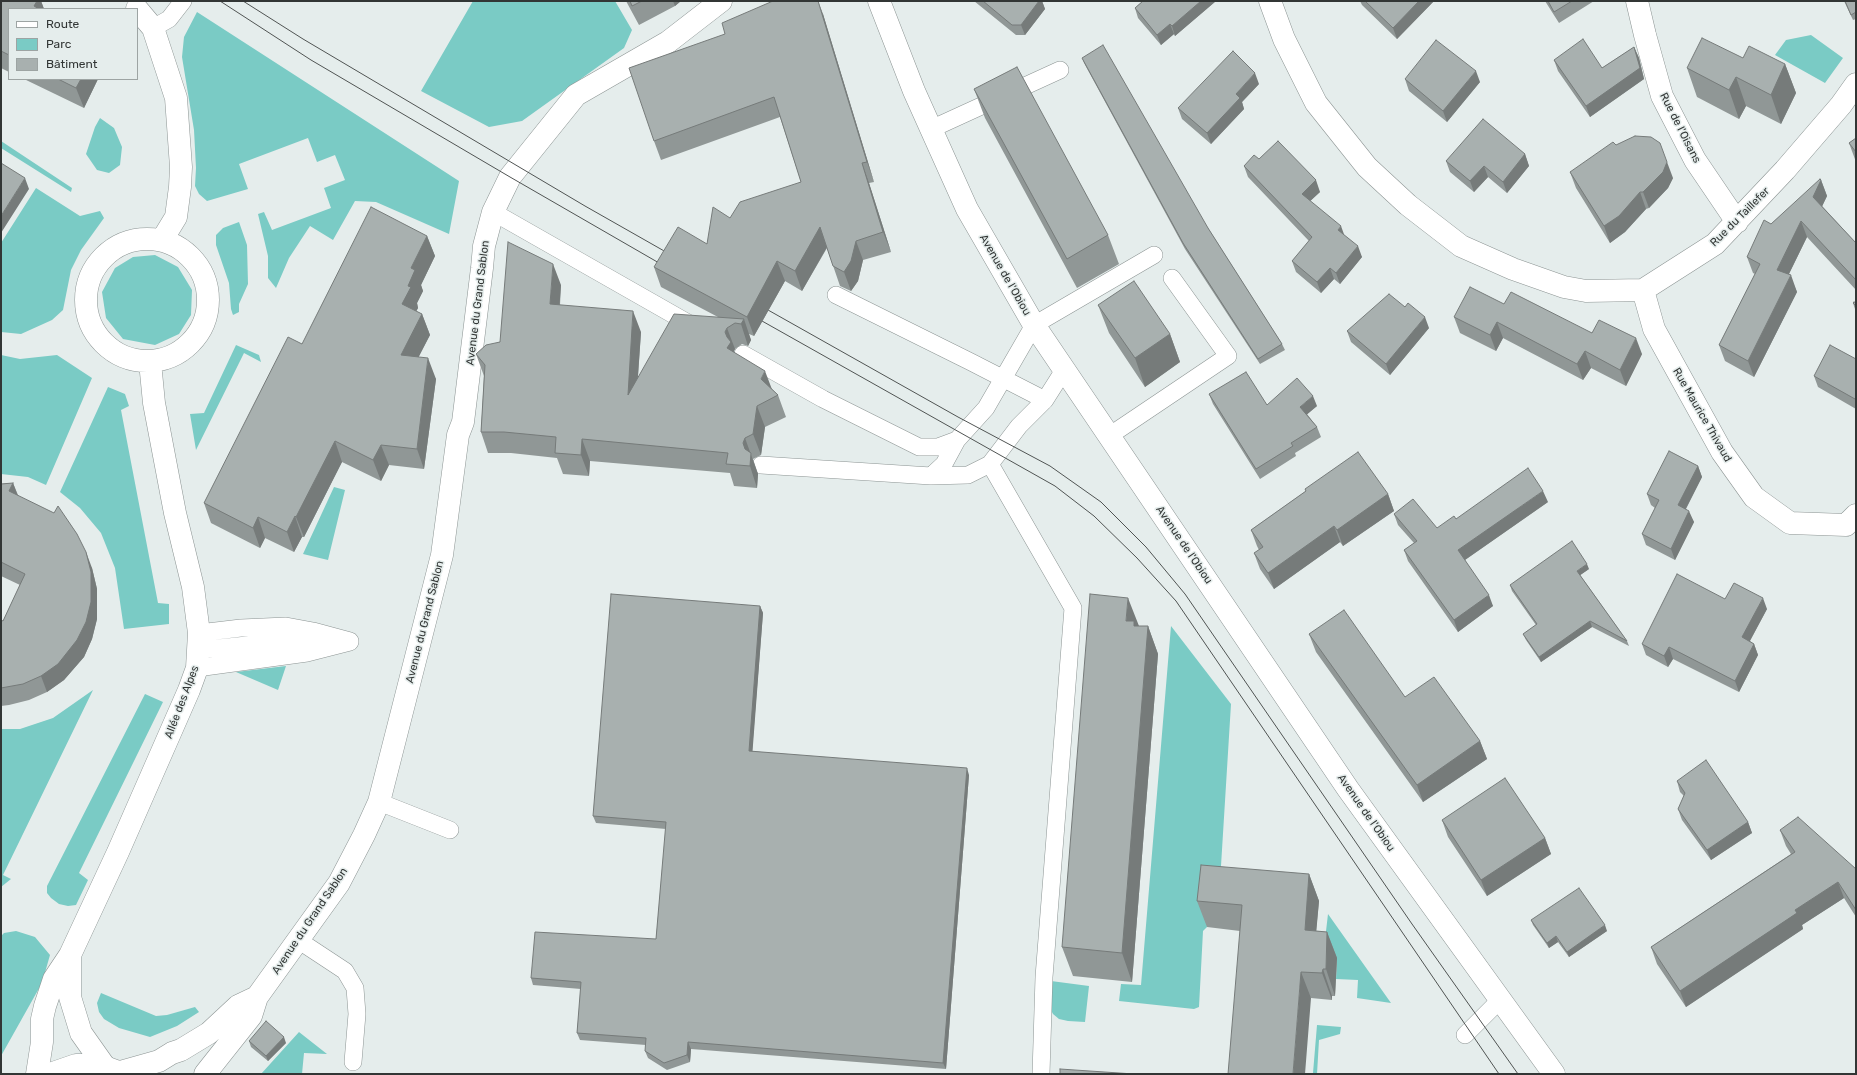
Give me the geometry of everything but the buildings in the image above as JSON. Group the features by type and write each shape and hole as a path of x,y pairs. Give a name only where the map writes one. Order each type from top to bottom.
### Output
{"street":[{"name":"Avenue du Grand Sablon","path":"205,1074 251,1016 257,998 339,883 364,835 378,802 442,556 458,435 463,422 484,246 493,212 510,177 576,95 668,42 721,1"},
{"path":"1270,1 1284,39 1316,103 1367,167 1408,205 1461,246 1513,269 1564,287 1586,291 1643,290"},
{"name":"Rue de l'Oisans","path":"1638,1 1645,35 1662,96 1695,160 1737,222"},
{"name":"Avenue de l'Obiou","path":"878,5 967,209 1034,325 1348,789 1500,1000 1547,1069"},
{"path":"138,10 153,28 176,98 181,167 176,217 162,240"},
{"name":"Rue du Taillefer","path":"1643,290 1715,244 1785,170 1841,105 1856,84"},
{"path":"141,238 162,240 182,249 198,265 207,284 208,306 204,324 190,345 172,357 150,362 127,359 107,348 92,330 85,306 88,280 101,259 125,242 141,238"},
{"name":"Rue Maurice Thivaud","path":"1643,290 1654,329 1722,452 1754,497 1790,523 1846,525 1856,515"},
{"path":"150,362 154,402 175,513 193,587 198,650"},
{"name":"Allée des Alpes","path":"37,1074 45,1006 54,979 70,955 141,802 198,650"},
{"name":"Allée des Alpes","path":"70,955 70,997 81,1033 116,1071"},
{"path":"50,1074 76,1066 116,1071 159,1061 209,1033 238,1006 257,998"}],"lane":[{"path":"153,28 169,19 183,1"},
{"path":"931,129 1060,70"},
{"path":"493,212 688,323"},
{"path":"931,476 944,464 957,440 986,408 1034,325 1154,255"},
{"path":"1109,436 1228,356 1172,278"},
{"path":"836,295 1045,400"},
{"path":"743,354 823,399 919,447 938,447 957,440"},
{"path":"761,465 931,476 968,475 990,464 1019,426 1045,400 1064,370"},
{"path":"990,464 1073,608 1044,977 1041,1074"},
{"path":"286,626 313,631 350,642 307,654 198,650 241,628 286,626"},
{"path":"378,802 450,830"},
{"path":"298,940 346,972 355,988 358,1014 353,1062"},
{"path":"1465,1035 1500,1000"}],"green space":[{"path":"473,1 615,1 632,30 624,48 522,121 489,127 421,91"},
{"path":"197,12 459,181 449,234 376,202 355,201 333,240 310,226 289,258 276,288 268,278 268,256 258,214 264,212 272,230 331,208 324,188 345,180 335,155 317,162 308,138 239,164 248,189 207,201 199,194 195,186 196,168 194,130 182,57 184,37"},
{"path":"1811,35 1843,58 1825,83 1775,55 1786,40"},
{"path":"100,118 114,128 122,147 120,165 109,173 97,170 86,154 95,127"},
{"path":"1,141 72,188 71,192 1,148"},
{"path":"36,188 80,216 100,211 104,218 81,250 71,270 63,310 52,320 21,334 1,332 1,243"},
{"path":"239,222 247,245 248,284 239,304 239,312 233,315 231,309 229,283 216,245 216,235 223,228"},
{"path":"155,255 178,267 192,290 191,315 179,334 155,345 123,339 106,318 102,292 115,268 133,257"},
{"path":"236,345 259,355 261,362 244,353 196,450 190,414 204,413"},
{"path":"1,355 20,359 57,355 92,378 46,485 28,477 1,474"},
{"path":"108,387 125,394 129,406 121,410 158,603 169,604 169,624 124,629 115,568 101,533 80,508 60,492"},
{"path":"334,487 345,490 328,560 303,554"},
{"path":"1171,626 1231,704 1220,882 1211,892 1207,927 1203,931 1199,1007 1194,1009 1119,1001 1121,984 1141,985"},
{"path":"286,666 278,690 236,672"},
{"path":"93,690 3,875 11,879 1,887 1,729 20,729 53,718"},
{"path":"145,694 163,702 79,873 88,880 76,905 68,906 59,904 47,893 47,886"},
{"path":"1328,914 1391,1003 1357,998 1358,980 1336,979 1337,958 1323,957"},
{"path":"16,931 35,937 50,955 42,983 1,1056 1,936 4,933"},
{"path":"1051,981 1089,986 1085,1022 1059,1019 1053,1014 1050,1008"},
{"path":"101,993 156,1016 167,1015 195,1007 199,1012 177,1026 150,1037 119,1028 104,1019 99,1012 97,1003"},
{"path":"1317,1025 1341,1027 1340,1034 1319,1040 1317,1074 1305,1074 1313,1073"},
{"path":"299,1032 327,1054 304,1053 302,1074 261,1074"}],"tram line":[{"path":"220,1 311,60 666,267"},
{"path":"243,1 303,39 585,206 673,256"},
{"path":"768,310 958,417 1050,466 1101,502 1146,547 1185,594 1412,924 1518,1074"},
{"path":"762,321 1055,486 1094,516 1137,558 1176,601 1499,1074"}]}
